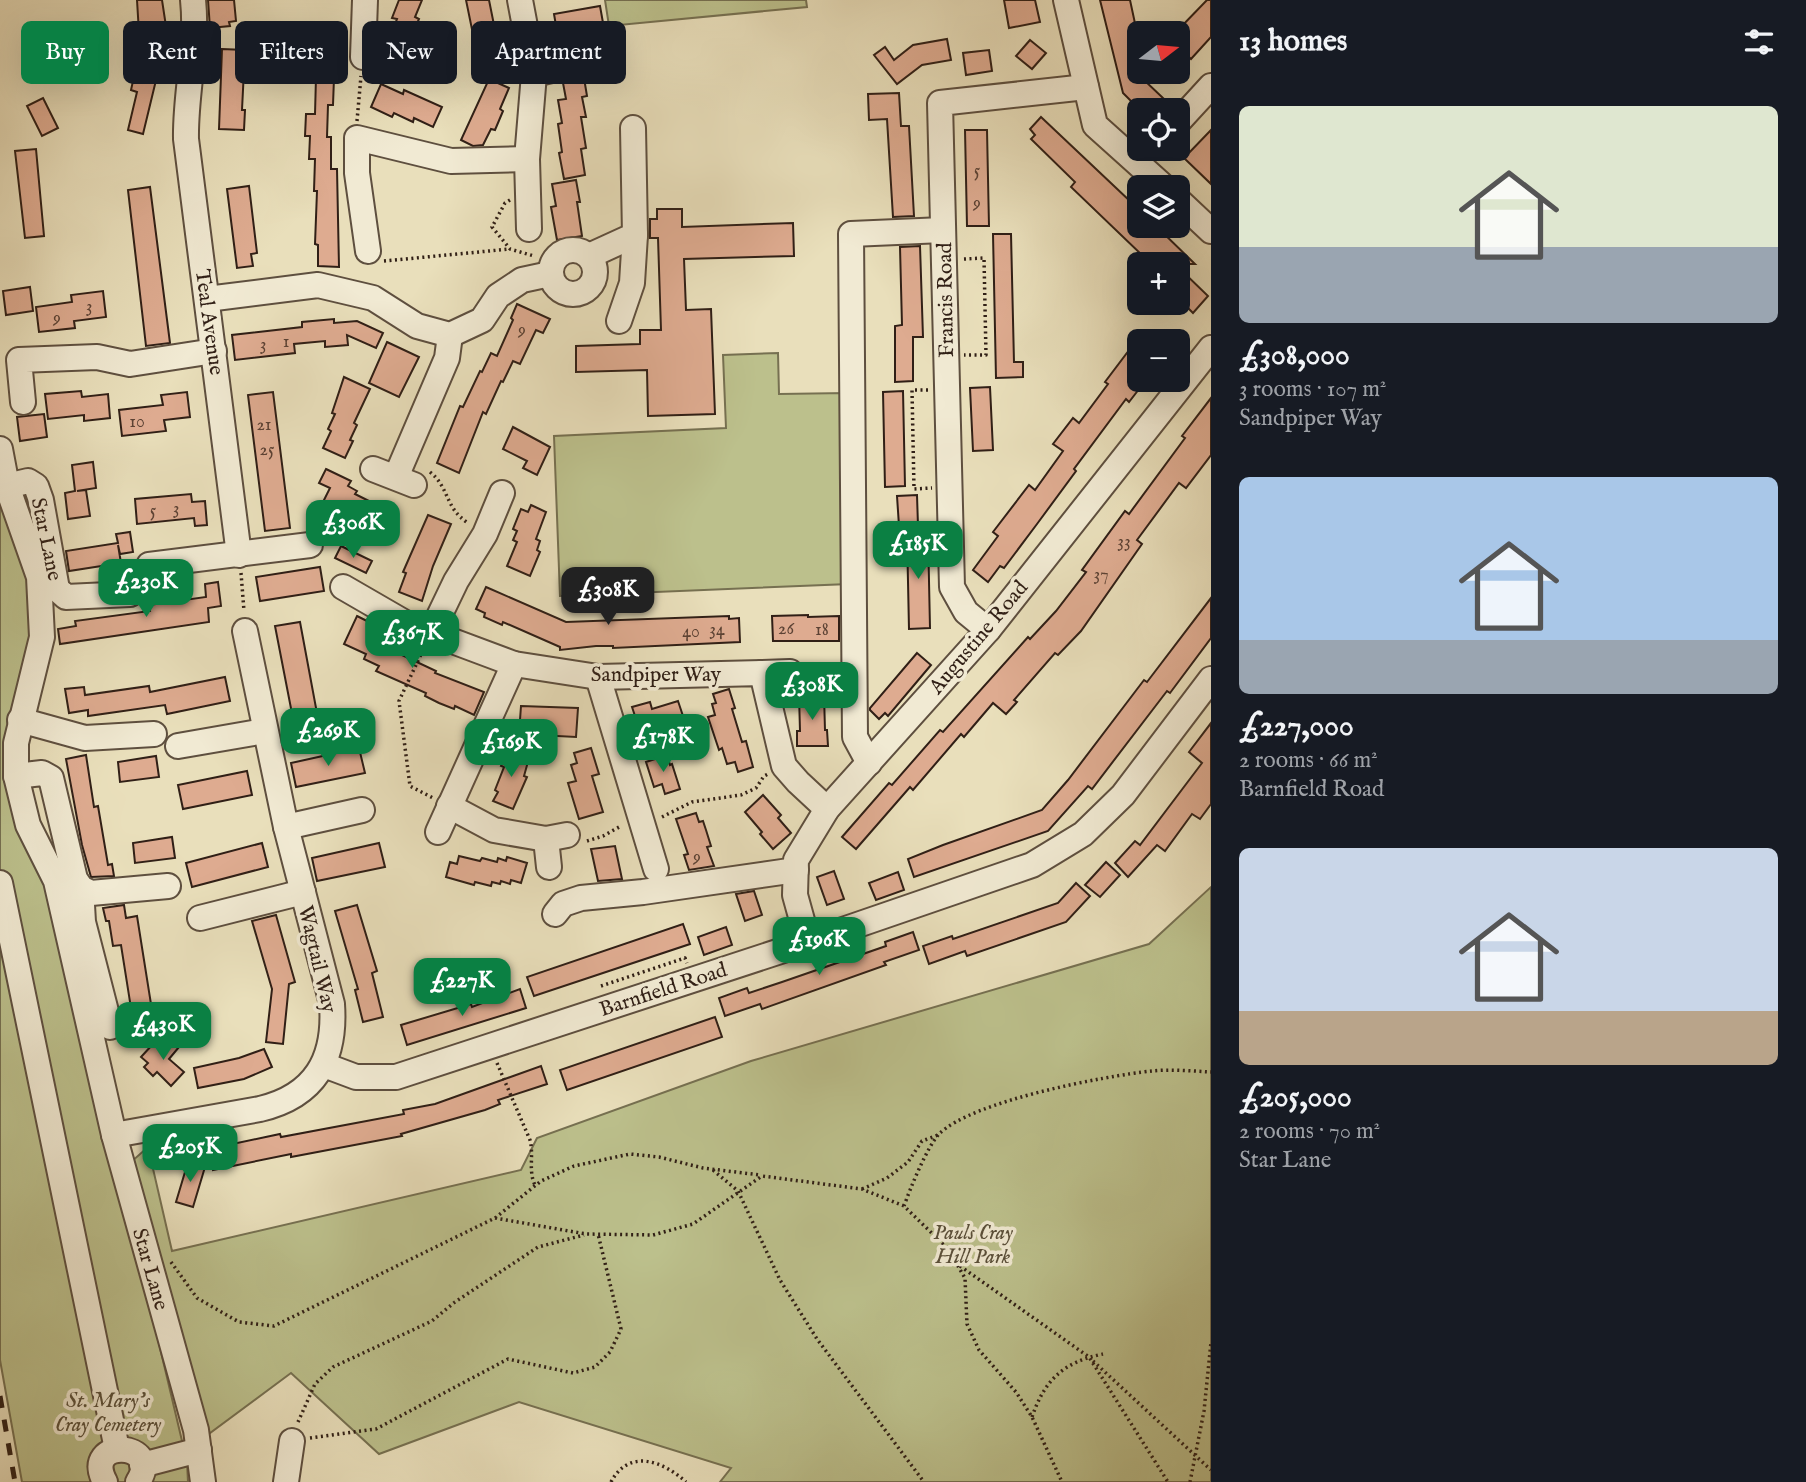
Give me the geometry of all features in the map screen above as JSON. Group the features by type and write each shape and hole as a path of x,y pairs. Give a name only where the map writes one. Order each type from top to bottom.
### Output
{"street":[{"path":"364,21 365,0"},
{"path":"521,0 525,21"},
{"path":"1066,0 1096,125 1127,145"},
{"name":"Teal Avenue","path":"194,10 186,139 239,555"},
{"path":"529,229 527,159 533,84"},
{"path":"1190,109 1211,86"},
{"name":"Francis Road","path":"988,630 966,612 952,587 940,103 1086,87"},
{"path":"619,321 632,283 635,235 634,128"},
{"path":"371,258 357,173 357,138 451,161 527,159"},
{"path":"1190,211 1211,230"},
{"path":"869,763 855,737 851,234 943,230"},
{"path":"589,256 635,235"},
{"path":"577,250 589,256 595,269 592,283 582,293 568,294 556,287 550,274 553,262 563,252 577,250"},
{"path":"206,299 318,285 373,298 417,326 450,335 482,320 498,296 522,280 550,274"},
{"path":"395,477 447,358 450,335"},
{"name":"Augustine Road","path":"808,942 795,895 796,860 827,809 988,630 1211,348"},
{"path":"23,402 19,360 97,357 130,364 214,351"},
{"name":"Star Lane","path":"0,449 7,486 39,578 42,637 20,720 16,743 16,776 28,825 55,881 114,1135 196,1430 203,1482"},
{"name":"Star Lane","path":"7,486 28,481 36,486 41,500 57,589 66,597 130,594"},
{"path":"431,633 456,580 485,534 502,493"},
{"path":"149,565 310,545"},
{"name":"Sandpiper Way","path":"343,587 407,624 513,664 598,677 790,672"},
{"name":"Wagtail Way","path":"114,1135 274,1106 300,1092 324,1065 330,1047 332,1004 286,827 245,631"},
{"path":"438,832 513,664"},
{"path":"762,673 784,766 797,782 827,809"},
{"path":"598,677 642,821 660,856"},
{"name":"Barnfield Road","path":"324,1065 356,1077 396,1077 808,942 1032,865 1083,834 1123,795 1211,679"},
{"path":"20,720 85,738 154,734"},
{"path":"178,746 265,731"},
{"path":"16,776 42,773 51,778 75,879 81,888 91,893 169,886"},
{"path":"449,806 495,831 556,837 549,867"},
{"path":"286,827 362,810"},
{"path":"555,914 563,904 581,898 796,870"},
{"path":"0,883 117,1449"},
{"path":"81,888 83,922 110,1027"},
{"path":"200,918 303,892"},
{"path":"286,1482 292,1441"},
{"path":"105,1482 102,1462 111,1451 124,1448 136,1454 140,1474 199,1450"}],"path":[{"path":"357,138 362,70"},
{"path":"371,258 384,260 510,248"},
{"path":"944,259 984,258 985,286 986,355 946,356"},
{"path":"912,390 914,489"},
{"path":"407,452 438,478 455,514 485,534"},
{"path":"239,555 245,631"},
{"path":"431,633 399,701 410,786 449,806"},
{"path":"556,837 573,842 591,841 632,821 651,821 667,816 692,802 741,795 756,788 764,776 784,766"},
{"path":"498,1065 530,1140 533,1150 531,1178 535,1185"},
{"path":"862,1189 887,1178 908,1162 922,1142 957,1122 1000,1104 1155,1070 1211,1072"},
{"path":"904,1206 938,1135"},
{"path":"167,1256 197,1298 239,1322 274,1326 495,1218 535,1185 574,1166 629,1154 659,1157 713,1170 862,1189 904,1206 948,1249 965,1278 967,1324 979,1350 1016,1392 1032,1417 1062,1482"},
{"path":"713,1170 738,1191 780,1280 817,1339 924,1482"},
{"path":"495,1218 586,1234 653,1236 693,1224 762,1176"},
{"path":"586,1234 538,1247 475,1287 432,1321 333,1367 315,1384 299,1416 292,1441 376,1429 508,1359 573,1373 595,1367 610,1352 621,1329 598,1234"},
{"path":"957,1264 1089,1357 1211,1470"},
{"path":"1190,1482 1204,1411 1211,1342"},
{"path":"1032,1417 1039,1396 1053,1378 1068,1365 1103,1354"},
{"path":"1089,1357 1168,1482"},
{"path":"611,1482 618,1469 631,1462 652,1461 671,1468 686,1482"}],"green space":[{"path":"605,0 806,0 807,7 626,24 626,21 608,21"},
{"path":"778,353 779,394 847,393 849,584 560,596 554,436 726,428 723,355"},
{"name":"St. Mary's Cray Cemetery","path":"0,499 27,578 33,643 10,725 187,1462 188,1482 22,1482 0,1360"},
{"name":"Pauls Cray Hill Park","path":"1211,887 1211,1482 720,1482 731,1468 519,1402 379,1454 291,1373 206,1436 131,1162 148,1147 172,1251 521,1170 537,1138 751,1061 1149,944"}],"building":[{"path":"137,0 162,0 165,21 138,21"},
{"path":"208,0 234,0 236,21 229,22 230,26 221,27 221,21 210,21"},
{"path":"399,0 422,0 415,17 418,21 396,21 392,18"},
{"path":"466,0 489,0 493,21 471,21 471,24"},
{"path":"1004,0 1035,0 1040,22 1009,28"},
{"path":"1100,0 1130,0 1134,21 1127,21 1127,84 1148,84 1163,98 1128,98 1123,93"},
{"path":"1207,0 1211,0 1211,37 1191,59 1190,21 1187,21"},
{"path":"600,6 603,21 555,21 554,14"},
{"path":"947,39 951,60 922,65 897,84 874,55 885,47 894,60 913,45"},
{"path":"1030,40 1046,53 1032,69 1016,56"},
{"path":"222,49 235,50 235,84 243,84 244,130 219,129"},
{"path":"989,50 992,71 966,75 963,53"},
{"path":"132,84 155,84 143,134 128,130 137,92 131,90"},
{"path":"316,84 334,84 333,105 328,105 327,137 331,137 331,169 337,169 339,267 318,266 318,245 315,244 315,159 309,159 310,136 305,136 306,114 315,114"},
{"path":"381,84 403,94 404,90 442,107 433,127 394,113 392,117 371,107"},
{"path":"487,84 500,84 509,88 495,130 491,129 483,145 473,146 461,140"},
{"path":"563,84 585,84 587,96 582,97 586,117 581,117 586,148 581,149 585,175 564,179 559,153 562,152 558,124 562,123 558,100 566,99"},
{"path":"899,93 901,126 909,126 914,216 893,217 887,119 869,120 868,94"},
{"path":"43,98 58,128 42,136 27,106"},
{"path":"1041,117 1127,198 1127,238 1168,238 1183,252 1139,252 1071,187 1075,182 1031,139 1035,135 1030,129"},
{"path":"965,130 987,130 989,226 967,226"},
{"path":"1211,130 1211,184 1187,161 1190,161 1190,152"},
{"path":"36,149 44,236 25,238 15,151"},
{"path":"576,180 582,236 557,240 551,207 556,206 552,184"},
{"path":"249,186 257,253 251,254 253,266 237,268 227,189"},
{"path":"150,187 170,343 146,346 128,190"},
{"path":"657,209 682,209 682,227 793,223 794,256 684,259 686,310 711,309 715,414 648,416 647,370 576,372 576,346 640,344 640,330 661,330 658,238 650,238 650,219 657,219"},
{"path":"993,234 1011,234 1014,362 1023,362 1023,377 996,378"},
{"path":"920,246 923,337 913,337 913,381 895,382 895,326 902,325 900,247"},
{"path":"1190,279 1208,296 1193,313 1190,310"},
{"path":"30,287 33,311 6,315 3,291"},
{"path":"103,291 106,317 74,321 75,328 39,332 36,307 72,302 71,295"},
{"path":"517,304 550,319 543,333 536,330 520,364 513,361 503,382 501,381 486,414 483,412 459,473 437,463 460,406 463,407 491,353 497,356"},
{"path":"334,319 334,323 357,321 383,333 376,348 347,335 348,345 325,347 325,341 294,344 295,353 235,360 232,335 302,327 302,322"},
{"path":"387,342 419,357 399,397 369,383"},
{"path":"1127,353 1127,392 1137,392 1129,402 1126,399 1004,568 1000,566 988,582 973,570 998,536 993,532 1029,485 1035,490 1063,451 1053,444 1073,418 1079,423 1108,384 1105,382"},
{"path":"344,377 370,389 354,423 357,425 350,440 353,441 345,458 323,448 331,431 328,429 335,414 332,413"},
{"path":"990,387 993,450 973,451 970,388"},
{"path":"81,391 82,397 108,394 110,418 84,421 84,415 48,419 45,394"},
{"path":"903,391 905,486 885,487 883,392"},
{"path":"187,392 190,417 164,420 166,431 122,436 119,410 163,405 161,395"},
{"path":"273,392 290,528 265,531 248,395"},
{"path":"1211,398 1211,455 1186,488 1179,483 1137,540 1142,544 1081,631 1058,655 1055,653 1014,700 1017,702 1006,714 993,703 964,737 961,734 913,790 910,787 856,849 842,837 889,783 892,785 940,730 943,732 1028,637 1030,639 1056,611 1086,572 1082,570 1125,511 1129,514"},
{"path":"44,414 47,437 20,441 17,417"},
{"path":"513,427 550,447 537,475 523,468 527,461 503,449"},
{"path":"93,462 96,488 77,491 86,490 90,516 68,519 65,493 75,491 72,465"},
{"path":"326,469 351,481 348,486 357,491 355,494 393,513 382,536 344,517 346,513 323,502 330,488 319,483"},
{"path":"191,494 192,502 205,501 207,525 195,526 194,518 137,524 135,499"},
{"path":"917,495 918,526 899,526 897,496"},
{"path":"531,505 546,512 536,539 540,541 537,550 540,552 530,576 507,566 517,542 513,540 517,531 513,529 521,509 528,512"},
{"path":"428,515 451,524 422,601 399,592 406,573 403,572"},
{"path":"130,532 133,552 120,554 118,545 121,563 69,571 66,551 118,543 116,534"},
{"path":"907,534 928,534 930,628 909,629"},
{"path":"341,546 372,561 366,573 335,558"},
{"path":"320,567 324,591 260,601 256,577"},
{"path":"218,582 221,606 208,608 209,622 60,644 58,629 76,626 75,621 150,611 149,605 206,597 205,584"},
{"path":"486,587 566,622 729,616 729,619 739,618 740,642 613,648 596,646 560,650 560,647 503,622 502,625 484,617 485,613 476,609"},
{"path":"1211,598 1211,638 1092,789 1088,786 1048,831 914,877 908,859 1042,810 1144,680 1147,682"},
{"path":"357,616 371,623 369,628 377,632 374,637 389,643 387,648 436,671 435,673 484,692 474,715 455,706 454,709 439,703 425,696 426,693 376,671 379,666 364,659 366,654 344,644"},
{"path":"772,616 839,616 839,641 773,641"},
{"path":"300,622 319,724 295,729 275,626"},
{"path":"917,653 931,665 888,716 885,713 879,719 870,708"},
{"path":"225,677 230,701 167,714 165,705 88,716 88,710 69,713 65,689 84,687 85,695 149,686 150,692"},
{"path":"729,689 742,742 746,741 753,767 738,772 735,762 727,764 722,748 719,750 708,717 715,715 712,704 716,703 713,694"},
{"path":"799,695 824,695 828,746 797,746 797,731 800,731"},
{"path":"678,701 686,725 660,733 657,726 640,731 632,707 650,702 652,709"},
{"path":"521,706 578,708 576,737 519,734"},
{"path":"1211,723 1211,804 1200,819 1192,814 1165,851 1157,845 1128,877 1115,863 1135,841 1140,845 1202,763 1189,752"},
{"path":"359,748 365,773 296,787 291,763"},
{"path":"591,748 599,774 592,776 603,812 579,819 568,783 576,781 571,765 577,763 574,753"},
{"path":"508,749 529,758 524,776 527,777 513,809 493,801 498,792 495,790"},
{"path":"86,755 94,807 98,806 108,865 112,864 114,876 91,877 82,845 66,759"},
{"path":"667,755 680,789 665,794 662,784 654,787 646,762"},
{"path":"156,756 159,777 120,782 118,762"},
{"path":"247,771 252,795 183,809 178,785"},
{"path":"763,795 781,815 778,818 791,833 773,849 745,812"},
{"path":"696,813 699,822 703,821 711,846 707,847 714,866 689,870 684,855 688,854 676,819"},
{"path":"172,837 175,858 135,863 133,843"},
{"path":"262,843 268,867 192,887 186,863"},
{"path":"379,843 385,867 317,881 312,858"},
{"path":"615,846 622,879 598,881 591,849"},
{"path":"459,856 497,862 498,858 506,861 507,857 527,863 521,883 511,880 510,884 501,881 500,884 492,882 491,886 475,882 474,885 446,877 450,862 457,864"},
{"path":"1106,862 1120,875 1100,897 1085,885"},
{"path":"834,871 844,899 827,905 817,877"},
{"path":"898,872 904,890 876,900 869,883"},
{"path":"1076,883 1090,896 1066,922 967,956 965,951 929,964 923,946 952,936 953,939 1058,903"},
{"path":"754,891 762,915 745,921 736,894"},
{"path":"124,905 126,918 137,916 154,1023 134,1027 121,945 113,946 109,921 106,921 103,908"},
{"path":"357,905 377,971 372,973 383,1017 363,1022 355,990 358,989 335,911"},
{"path":"276,915 295,982 289,984 283,1044 266,1042 272,989 252,921"},
{"path":"683,924 690,944 534,996 527,977"},
{"path":"726,927 732,945 704,955 698,937"},
{"path":"913,932 919,950 884,962 886,965 762,1009 760,1004 725,1016 719,998 747,988 749,993 782,982 886,946 885,942"},
{"path":"520,989 526,1008 407,1045 401,1025 471,1004 472,1007"},
{"path":"715,1017 722,1037 567,1090 560,1070"},
{"path":"171,1039 179,1047 169,1059 184,1072 171,1086 157,1072 153,1076 144,1067 148,1063 141,1057 153,1044 160,1050"},
{"path":"264,1049 272,1067 244,1079 198,1088 194,1068 239,1058"},
{"path":"541,1066 547,1084 498,1100 500,1104 485,1110 401,1134 402,1136 213,1170 209,1149 280,1134 281,1137 404,1114 403,1110 435,1104"},
{"path":"188,1162 205,1167 193,1207 176,1202"}],"railway":[{"path":"0,1396 15,1482"}]}
